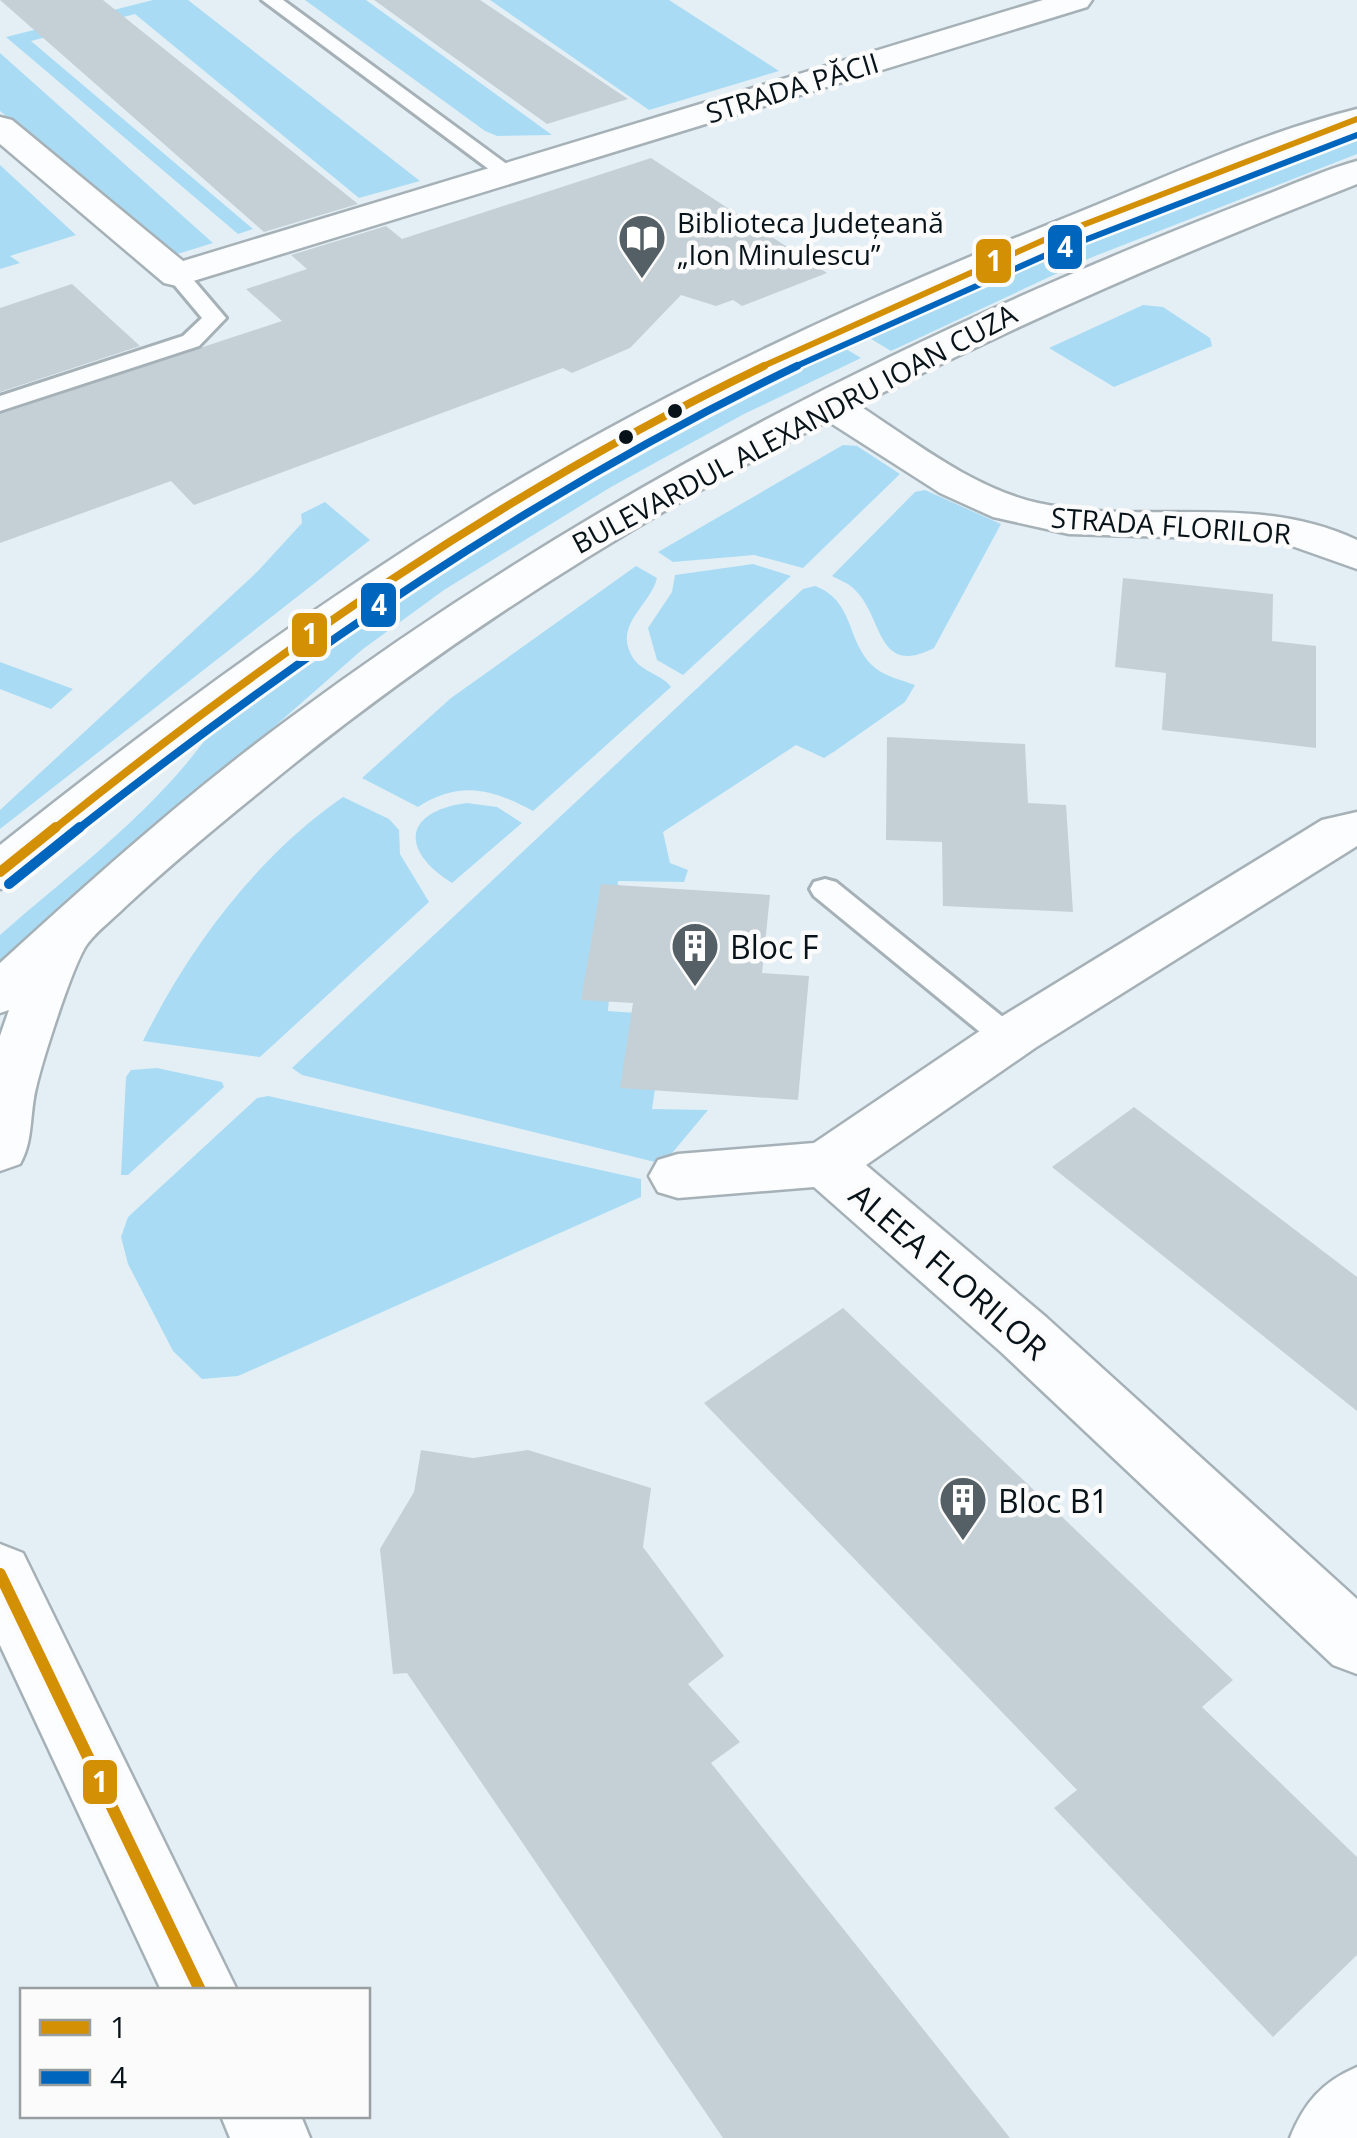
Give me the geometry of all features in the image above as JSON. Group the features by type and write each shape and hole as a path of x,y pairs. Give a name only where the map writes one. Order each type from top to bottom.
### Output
{"main road":[{"name":"STRADA PĂCII","path":"177,275 1076,0"},
{"name":"BULEVARDUL ALEXANDRU IOAN CUZA","path":"0,872 169,733 368,593 541,484 725,384 979,263 1357,120"},
{"path":"0,127 177,275"},
{"name":"BULEVARDUL ALEXANDRU IOAN CUZA","path":"0,994 66,928 204,807 448,624 627,510 1032,302 1357,172"},
{"name":"STRADA FLORILOR","path":"829,404 978,494 1031,515 1085,524 1248,525 1307,534 1357,556"},
{"name":"ALEEA FLORILOR","path":"1357,829 1340,832 1008,1038 826,1164 1024,1334 1357,1643"},
{"path":"0,1148 7,1093 66,928"},
{"path":"678,1176 826,1164"},
{"path":"0,1574 199,1988"},
{"path":"1329,2138 1357,2106"}],"lane":[{"path":"270,0 508,175"},
{"path":"0,404 191,341 215,318 177,275"},
{"path":"825,889 1008,1038"}],"shaded area":[{"path":"153,0 188,0 420,181 359,198 135,14 31,41 253,229 238,234 6,37"},
{"path":"305,0 366,0 552,135 497,136 485,131"},
{"path":"490,0 669,0 779,71 649,110"},
{"path":"0,53 213,243 171,256 0,111"},
{"path":"1357,128 1357,154 1090,258 891,351 858,331 945,291"},
{"path":"0,165 76,235 10,256 20,263 0,269"},
{"path":"1143,305 1163,307 1210,338 1212,346 1114,387 1049,348"},
{"path":"833,341 861,358 744,414 611,487 444,590 363,649 0,967 0,935 152,801 180,772 227,707 516,506"},
{"path":"843,445 857,446 900,474 803,568 754,555 673,562 658,552"},
{"path":"925,490 1001,524 934,648 901,655 883,639 853,588 832,576 915,492"},
{"path":"325,502 370,540 0,829 0,810 257,572 302,523 301,514"},
{"path":"753,564 791,576 683,675 657,660 648,628 672,592 675,575"},
{"path":"636,566 657,578 630,625 628,646 637,663 671,687 533,811 504,797 476,791 448,793 418,807 362,778 451,698"},
{"path":"815,586 837,601 864,656 873,666 915,685 905,702 824,758 796,745 663,832 670,863 688,870 684,882 618,881 608,1011 666,1015 652,1109 708,1110 663,1164 302,1075 292,1068 803,589"},
{"path":"0,662 73,689 51,709 0,689"},
{"path":"343,797 389,819 399,830 400,854 429,902 260,1057 143,1041 181,972 228,907 282,847"},
{"path":"467,803 497,807 522,823 452,883 423,858 416,834 431,814"},
{"path":"157,1068 222,1082 224,1087 128,1175 121,1175 126,1077 131,1070"},
{"path":"268,1096 641,1179 641,1197 238,1376 202,1379 173,1351 128,1264 121,1237 128,1217 257,1098"}],"building":[{"path":"0,0 103,0 358,204 264,232"},
{"path":"374,0 480,0 628,99 547,124"},
{"path":"651,158 827,273 742,306 733,300 716,306 681,295 630,348 572,373 563,368 194,505 171,481 0,543 0,414 282,321 246,289 307,269 291,255 386,226 402,239"},
{"path":"72,284 140,346 0,392 0,308"},
{"path":"1123,578 1273,594 1272,641 1316,646 1316,748 1162,730 1166,673 1115,667"},
{"path":"887,737 1025,744 1028,803 1066,805 1073,912 943,906 942,842 886,840"},
{"name":"Bloc F","path":"601,884 770,895 762,973 809,976 798,1100 620,1088 633,1003 581,1000"},
{"path":"1134,1107 1357,1277 1357,1411 1052,1167"},
{"name":"Bloc B1","path":"843,1308 1233,1680 1202,1707 1357,1857 1357,1955 1273,2037 1054,1808 1077,1790 704,1403"},
{"path":"421,1450 473,1458 528,1450 651,1488 643,1547 724,1656 688,1684 740,1742 711,1763 1010,2138 723,2138 407,1673 393,1674 380,1549 414,1492"}],"transit line":[{"name":"1","path":"0,872 197,717 331,619 470,527 640,429 839,329 941,284 1148,198 1357,119"},
{"name":"4","path":"9,884 205,730 339,633 476,541 644,443 742,392 944,298 1357,135"},
{"name":"1","path":"0,1574 199,1988"}],"place":[{"name":"Biblioteca Județeană „Ion Minulescu”","path":"642,280"},
{"name":"Bloc F","path":"695,988"},
{"name":"Bloc B1","path":"963,1542"}]}
